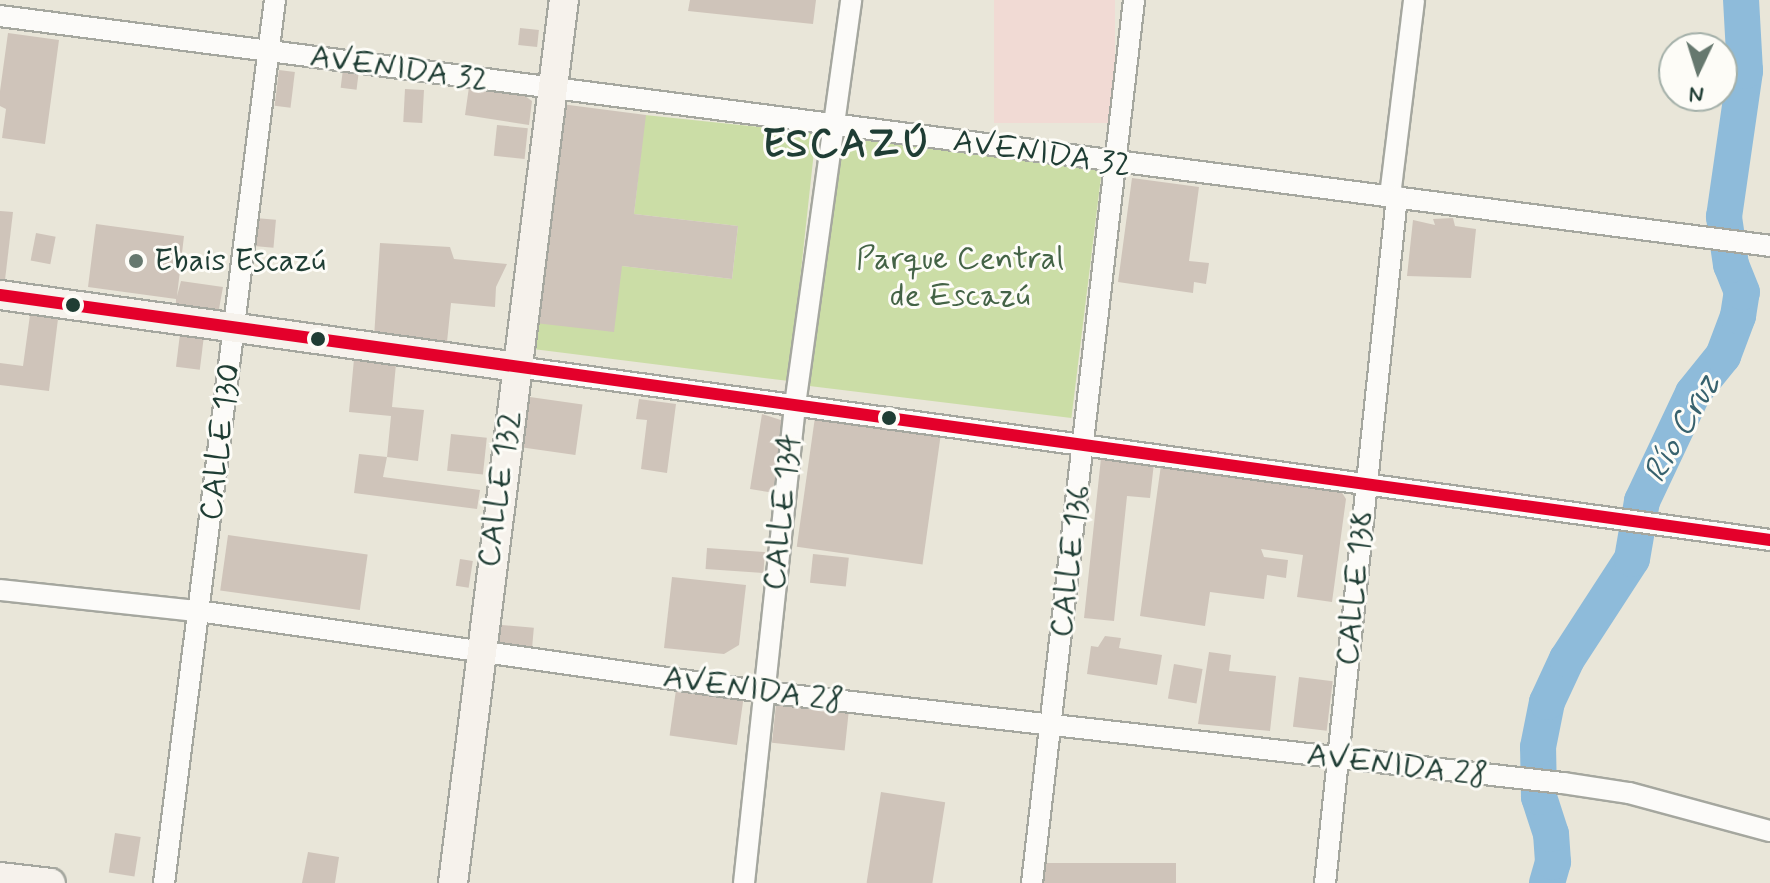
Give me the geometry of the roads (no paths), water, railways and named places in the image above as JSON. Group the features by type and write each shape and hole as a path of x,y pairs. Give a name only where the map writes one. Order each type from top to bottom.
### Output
{"main road":[{"name":"CALLE 132","path":"453,883 479,651 564,0"},
{"path":"0,295 517,367"},
{"path":"0,877 51,883"}],"street":[{"name":"CALLE 130","path":"164,883 275,0"},
{"name":"CALLE 134","path":"744,883 795,405 851,0"},
{"name":"CALLE 136","path":"1032,883 1134,0"},
{"name":"CALLE 138","path":"1325,883 1368,485 1414,0"},
{"name":"AVENIDA 32","path":"0,16 1114,164 1394,196 1760,245"},
{"path":"517,367 1770,540"},
{"name":"AVENIDA 28","path":"0,590 198,611 764,692 1563,783 1629,793 1770,831"}],"waterway":[{"name":"Río Cruz","path":"1547,883 1553,862 1551,834 1539,797 1538,747 1547,702 1567,659 1632,559 1642,501 1693,393 1723,356 1738,316 1742,292 1731,265 1724,217 1745,71 1741,0"}],"place":[{"name":"Ebais Escazú","path":"136,261"}],"district":[{"name":"ESCAZÚ","path":"847,145"}],"park label":[{"name":"Parque Central de Escazú","path":"960,278"}]}
